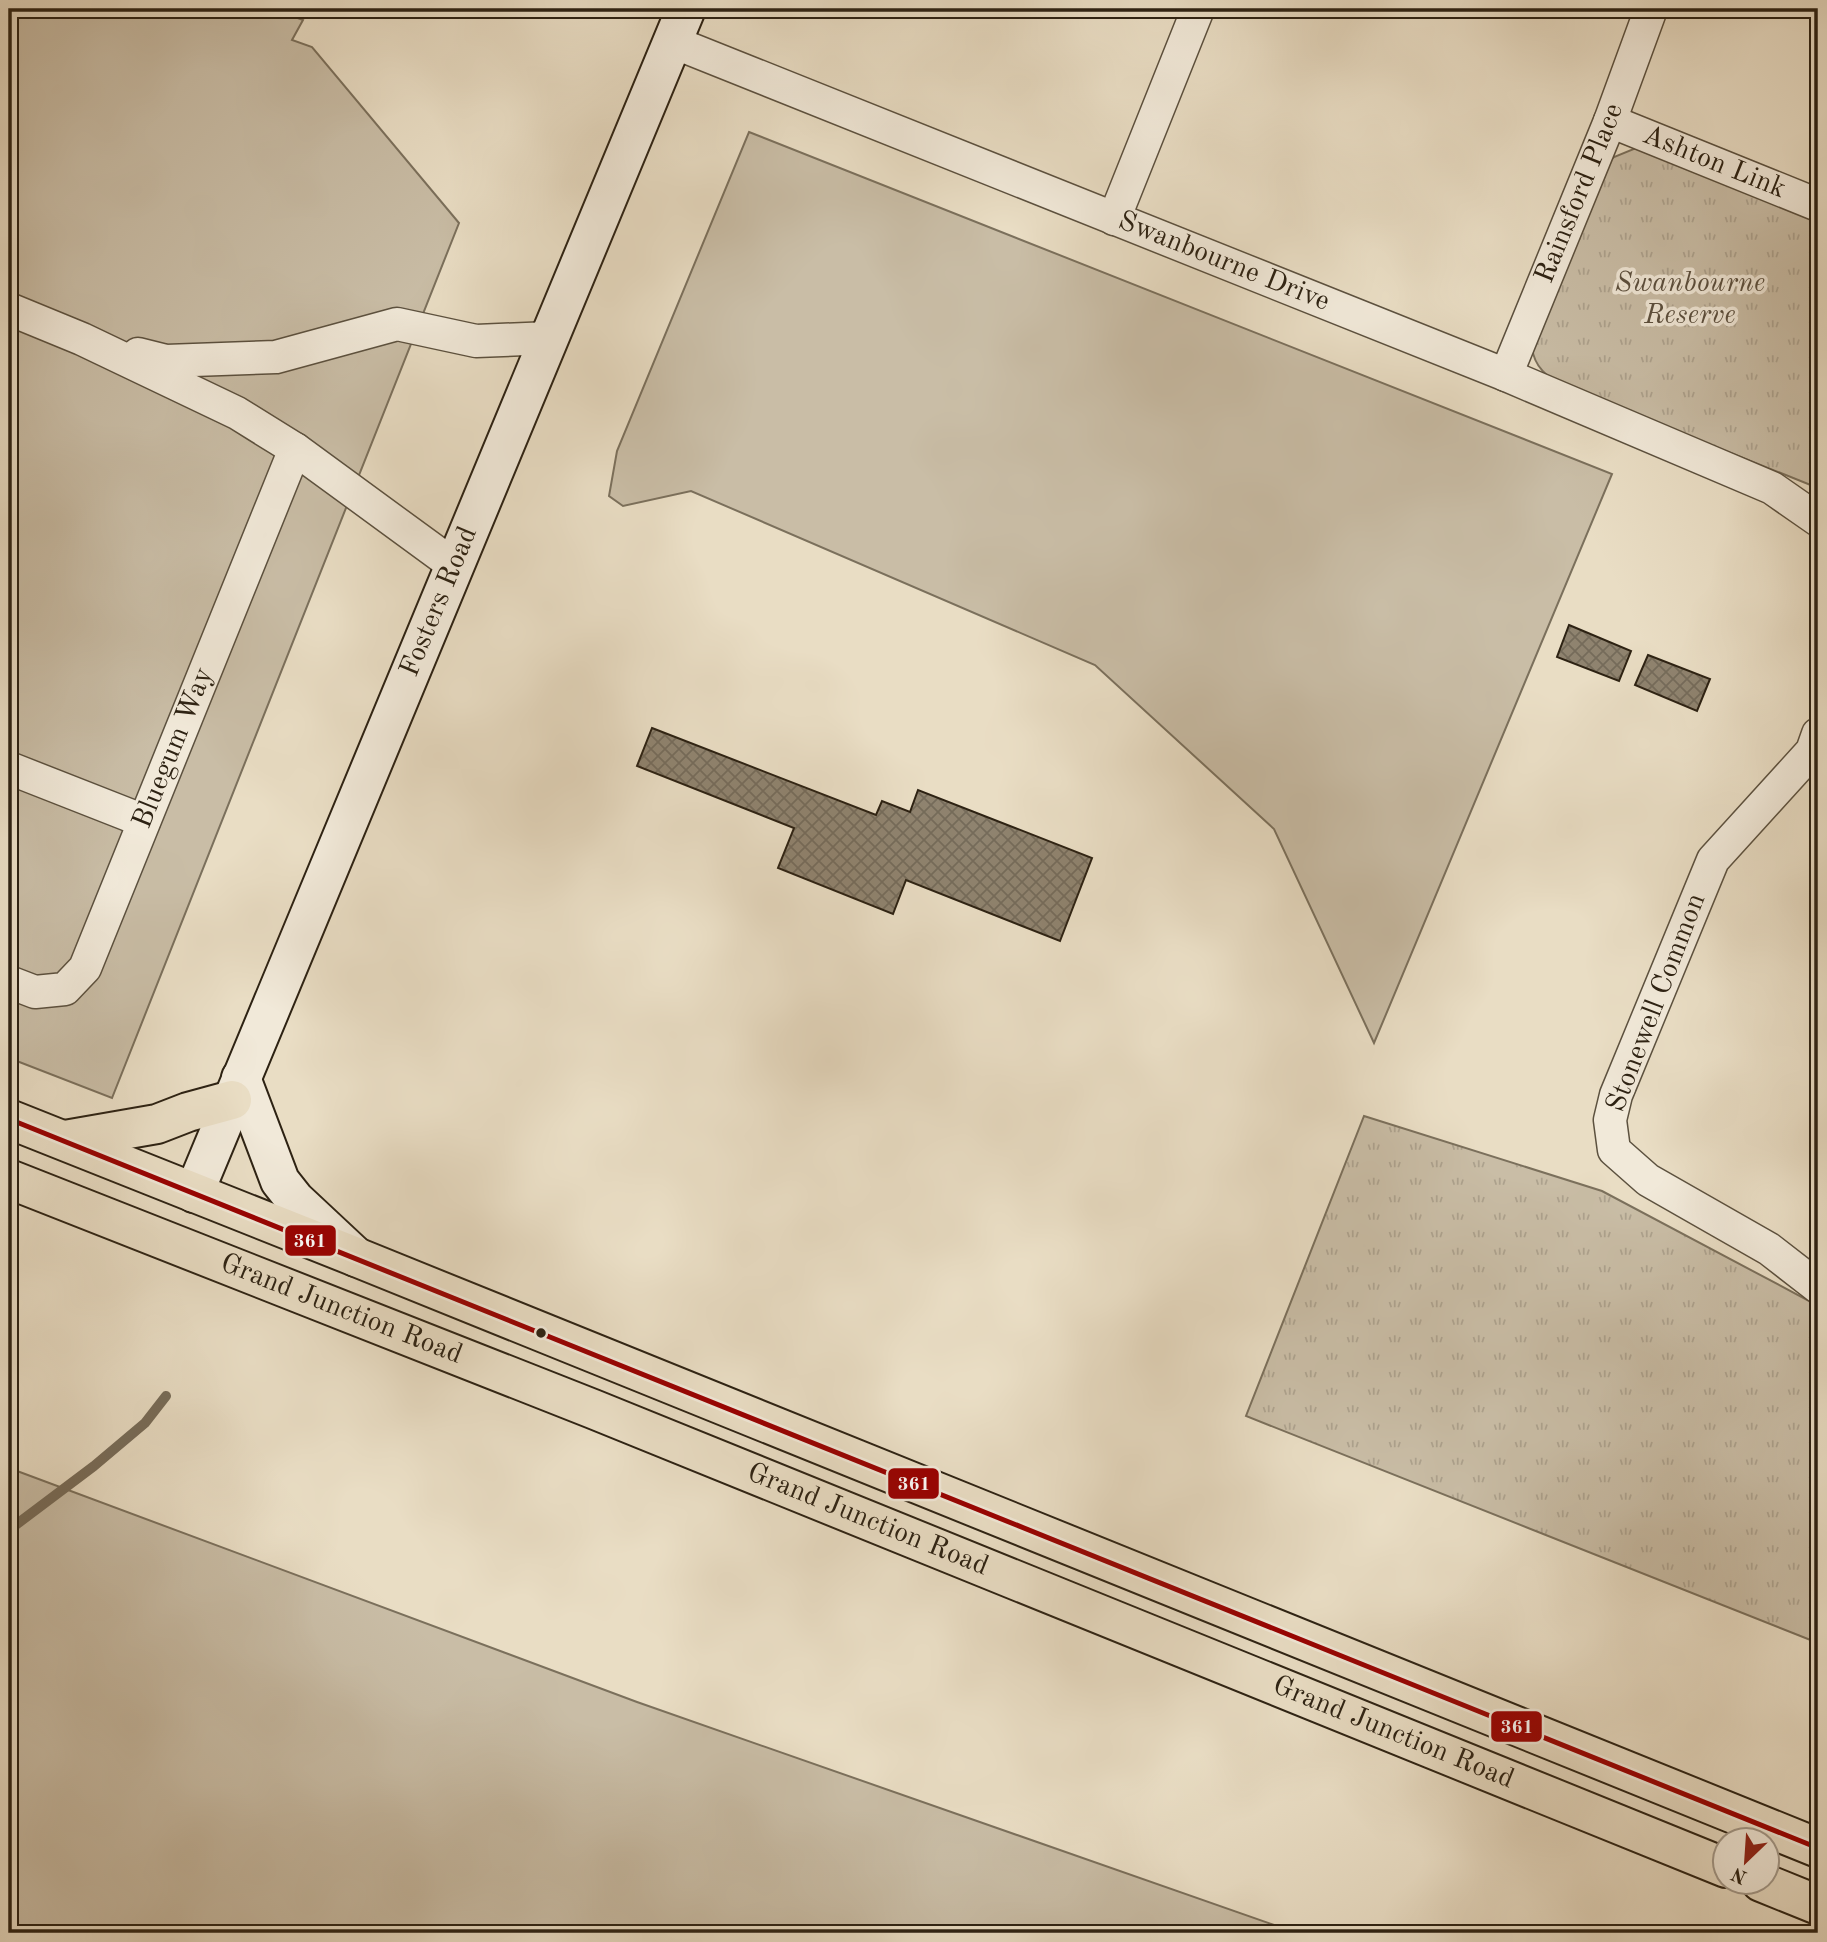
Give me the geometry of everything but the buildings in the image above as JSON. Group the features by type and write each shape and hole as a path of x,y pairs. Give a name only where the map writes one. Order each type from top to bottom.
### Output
{"highway":[{"path":"63,1140 157,1124 236,1089"},
{"name":"Grand Junction Road","path":"9,1119 1818,1848"},
{"name":"Grand Junction Road","path":"9,1179 618,1420 1712,1862"},
{"path":"176,1245 194,1193"},
{"path":"1782,1890 1818,1905"}],"main road":[{"name":"Fosters Road","path":"194,1193 679,25"},
{"path":"236,1089 280,1181 295,1200 356,1257"}],"street":[{"path":"1114,219 1198,9"},
{"name":"Rainsford Place","path":"1506,375 1610,121 1651,9"},
{"name":"Swanbourne Drive","path":"679,25 1114,219 1506,375 1772,488 1818,520"},
{"name":"Ashton Link","path":"1610,121 1818,205"},
{"path":"9,309 82,338 237,412 295,449 454,566"},
{"path":"82,338 166,361 276,357 397,324 476,341 550,338"},
{"name":"Bluegum Way","path":"9,982 35,992 65,989 85,968 295,449"},
{"name":"Swanbourne Drive","path":"1772,488 1818,495"},
{"name":"Stonewell Common","path":"1818,734 1812,751 1713,860 1616,1095 1610,1120 1614,1150 1648,1180 1769,1249 1818,1287"},
{"path":"9,768 144,821"}],"green space":[{"path":"9,9 274,9 303,20 292,40 312,47 459,223 112,1098 9,1058"},
{"path":"749,132 1612,474 1374,1043 1274,829 1095,665 691,491 623,506 609,496 617,451"},
{"name":"Swanbourne Reserve","path":"1636,148 1818,217 1818,488 1564,386 1547,375 1535,360 1532,347 1606,164 1614,157"},
{"path":"1364,1116 1602,1191 1818,1308 1818,1643 1246,1416"},
{"path":"9,1468 637,1702 1297,1933 9,1933"}],"waterway":[{"path":"9,1530 94,1466 145,1423 166,1396"}],"transit line":[{"name":"361","path":"9,1119 1818,1848"}]}
